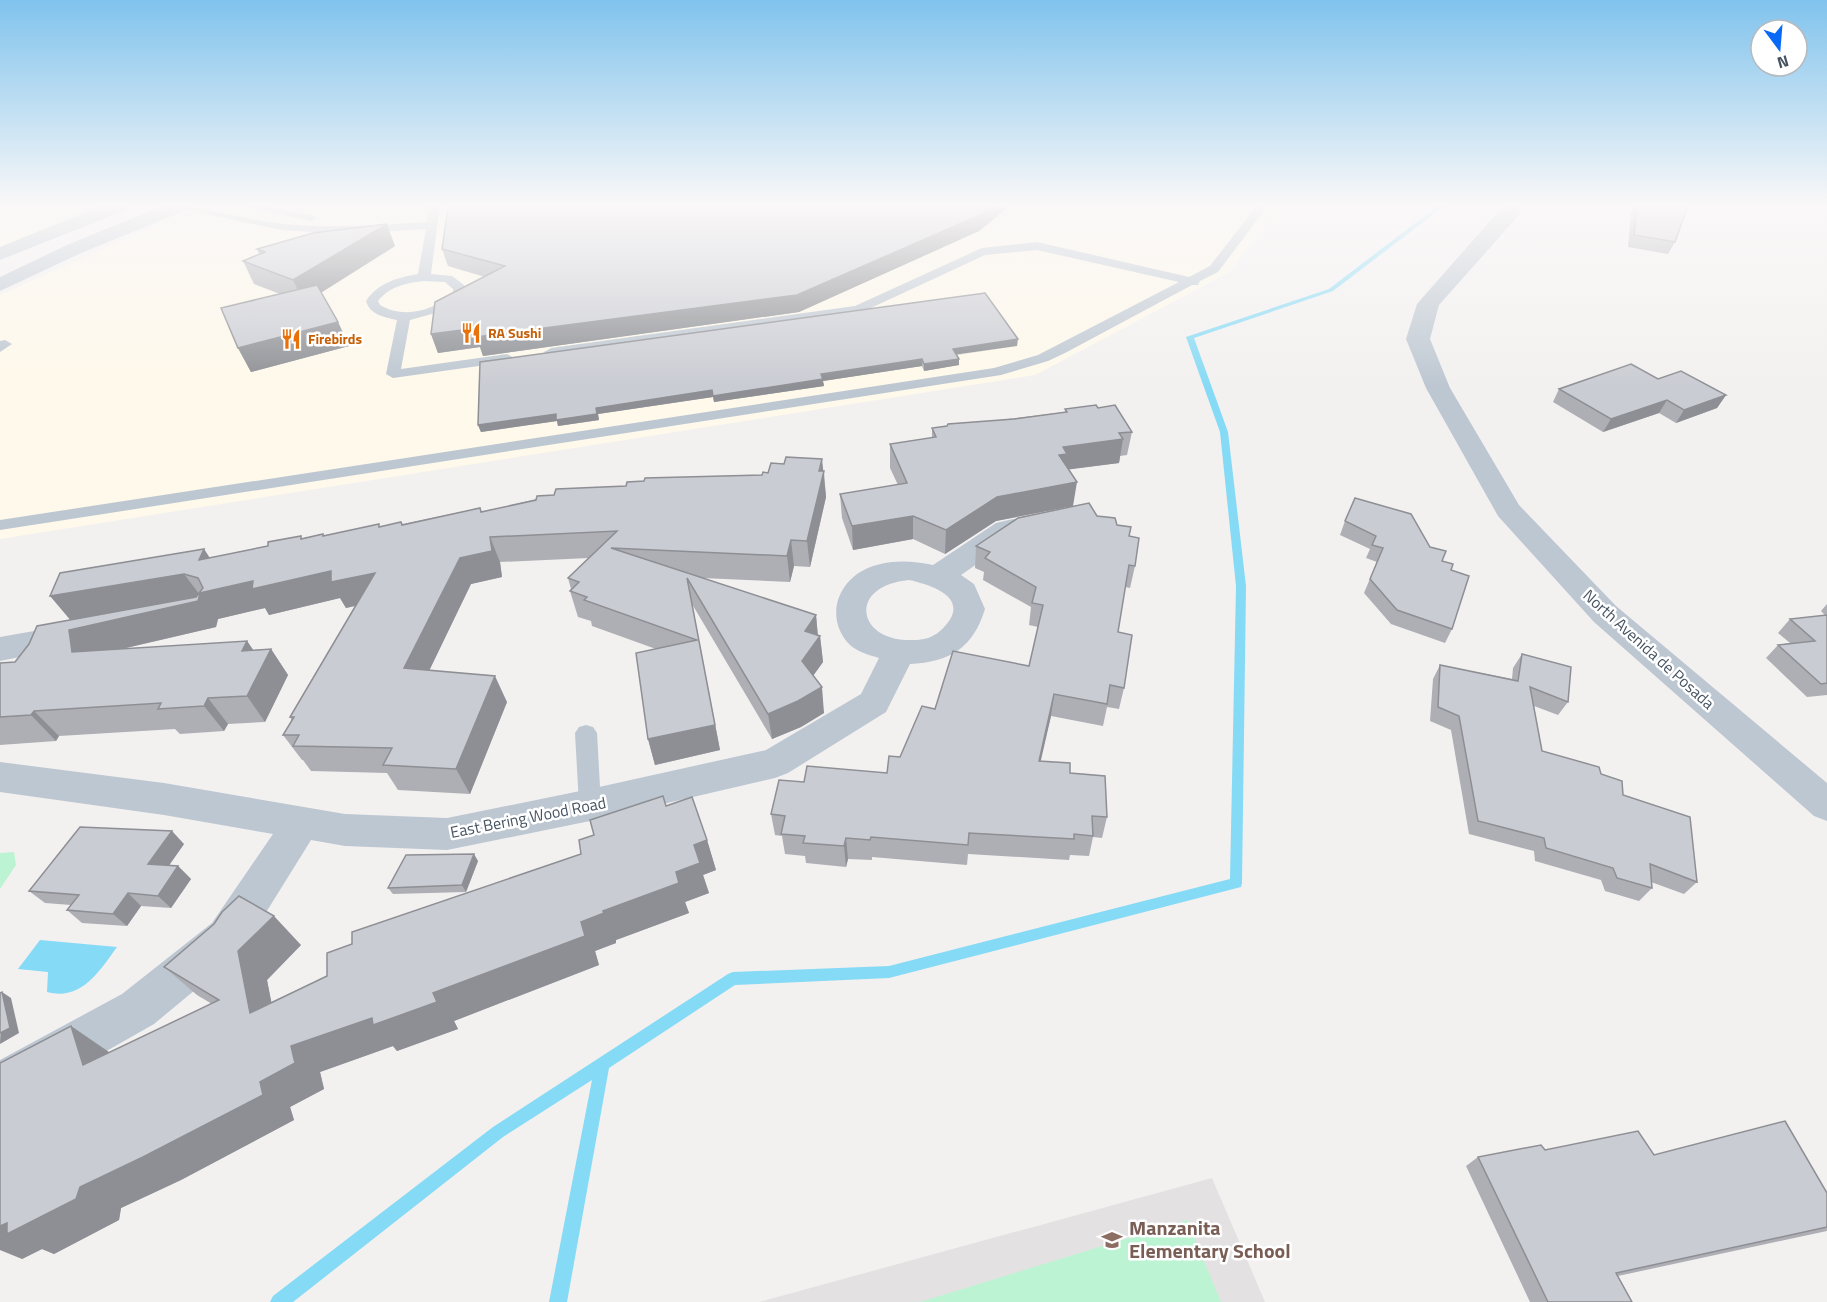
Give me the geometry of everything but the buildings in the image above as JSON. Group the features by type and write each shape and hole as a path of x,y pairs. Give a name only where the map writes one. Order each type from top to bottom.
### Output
{"street":[{"path":"0,285 42,265"},
{"name":"North Avenida de Posada","path":"1463,265 1428,304 1418,339 1438,388 1508,510 1605,614 1827,805"},
{"path":"940,575 1005,530 1040,523"},
{"path":"909,570 940,575 955,584 966,596 970,610 967,624 957,637 941,647 920,652 899,652 879,648 864,639 853,627 849,614 851,600 860,588 873,578 890,572 909,570"},
{"path":"0,649 101,631"},
{"name":"East Bering Wood Road","path":"0,777 164,799 345,830 447,834 590,805 775,763 874,703 899,652"},
{"path":"0,1085 138,1009 227,937 301,824"}],"lane":[{"path":"424,277 426,265"},
{"path":"404,316 393,374 858,310 955,265"},
{"path":"1119,265 1194,282"},
{"path":"0,525 996,372 1043,358 1194,282 1218,265"},
{"path":"424,277 448,279 460,288 454,300 439,309 404,316 380,312 374,307 372,301 376,295 390,286 424,277"},
{"path":"586,733 590,805"}],"shaded area":[{"path":"67,265 1235,265 1230,272 1035,375 0,539 0,295"},
{"name":"Manzanita Elementary School","path":"1212,1178 1265,1302 759,1302"}],"green space":[{"path":"14,852 16,865 0,889 0,853"},
{"path":"1187,1220 1221,1302 920,1302"}],"water":[{"path":"40,940 117,947 88,982 70,992 59,994 47,992 48,972 18,969"}],"waterway":[{"path":"602,1064 733,979 889,972 1236,883 1241,586 1224,432 1190,337 1331,290 1364,265"},
{"path":"279,1302 498,1132 602,1064"},
{"path":"558,1302 602,1064"}],"place":[{"name":"RA Sushi","path":"471,333"},
{"name":"Firebirds","path":"291,339"},
{"name":"Manzanita Elementary School","path":"1112,1240"}]}
